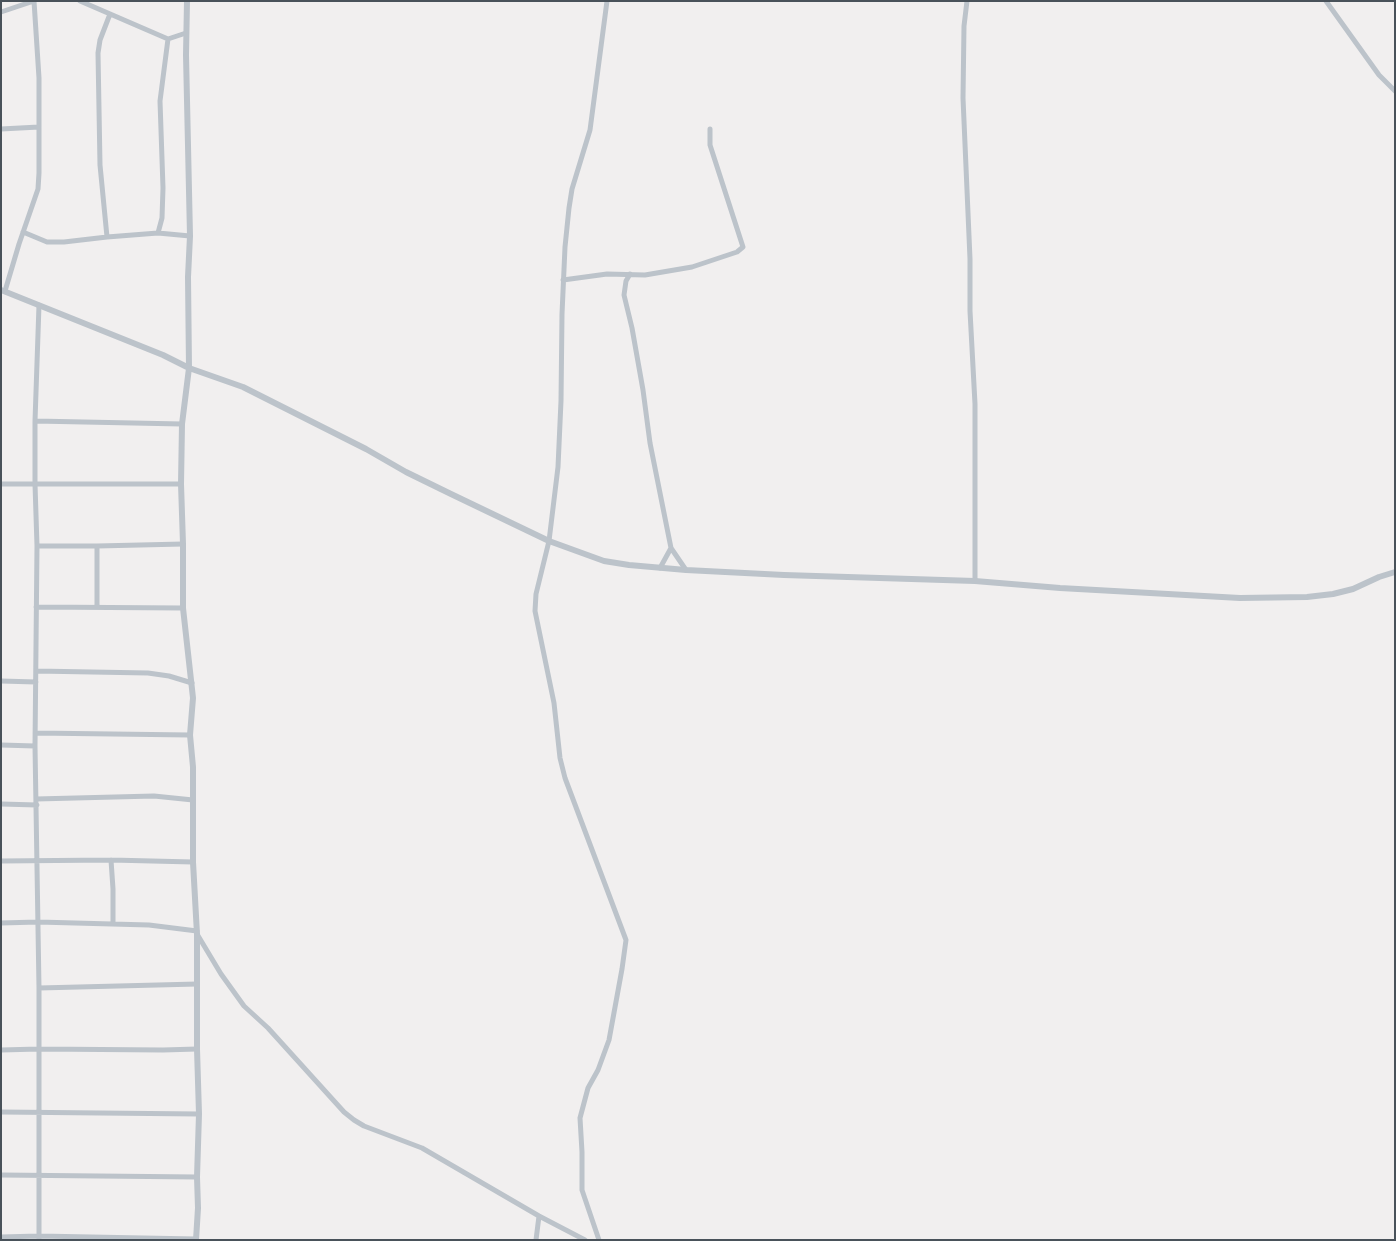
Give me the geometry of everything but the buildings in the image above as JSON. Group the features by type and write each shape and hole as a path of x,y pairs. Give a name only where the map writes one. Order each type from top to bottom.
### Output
{"street":[{"path":"1,12 34,1 39,78 38,189 3,290 163,355 189,368 242,387 366,449 406,472 549,541 604,561 660,568 784,575 975,580 1060,588 1240,598 1307,597 1333,594 1395,572"},
{"path":"80,1 168,39 186,33"},
{"path":"1,1237 196,1240 198,1208 197,1177 199,1114 197,1049 197,932 193,862 193,767 190,735 193,698 183,608 181,484 182,424 189,368 188,278 190,236 186,33 187,1"},
{"path":"599,1240 582,1190 580,1118 588,1088 598,1070 609,1040 626,940 569,791 560,758 554,703 535,611 536,594 549,541 558,467 565,247 572,189 590,130 607,1"},
{"path":"967,1 964,26 963,98 970,259 970,318 975,404 975,580"},
{"path":"1326,1 1379,75 1395,91"},
{"path":"107,236 100,165 98,53 100,40 110,14"},
{"path":"158,233 162,218 163,188 160,101 168,39"},
{"path":"1,129 39,127"},
{"path":"563,280 607,274 645,274 692,267 737,252 743,247 710,145 710,129"},
{"path":"23,232 46,242 64,242 107,236 158,233 190,236"},
{"path":"630,274 626,281 624,295 632,328 643,390 650,443 671,548 686,570"},
{"path":"39,305 35,421 37,546 35,746 38,861 39,1238"},
{"path":"35,421 182,424"},
{"path":"1,484 181,484"},
{"path":"37,546 183,544"},
{"path":"97,546 97,607"},
{"path":"660,568 671,548"},
{"path":"36,607 183,608"},
{"path":"36,671 148,673 169,676 192,683"},
{"path":"1,681 36,682"},
{"path":"35,733 190,735"},
{"path":"1,745 35,746"},
{"path":"1,804 154,796 193,800"},
{"path":"1,861 111,860 193,862"},
{"path":"111,860 113,924"},
{"path":"1,922 150,925 197,932"},
{"path":"197,932 221,974 244,1006 268,1028 344,1112 354,1120 364,1126 422,1148 539,1216 585,1240"},
{"path":"39,988 197,984"},
{"path":"1,1050 197,1049"},
{"path":"1,1112 199,1114"},
{"path":"1,1175 197,1177"},
{"path":"536,1240 539,1216"}]}
